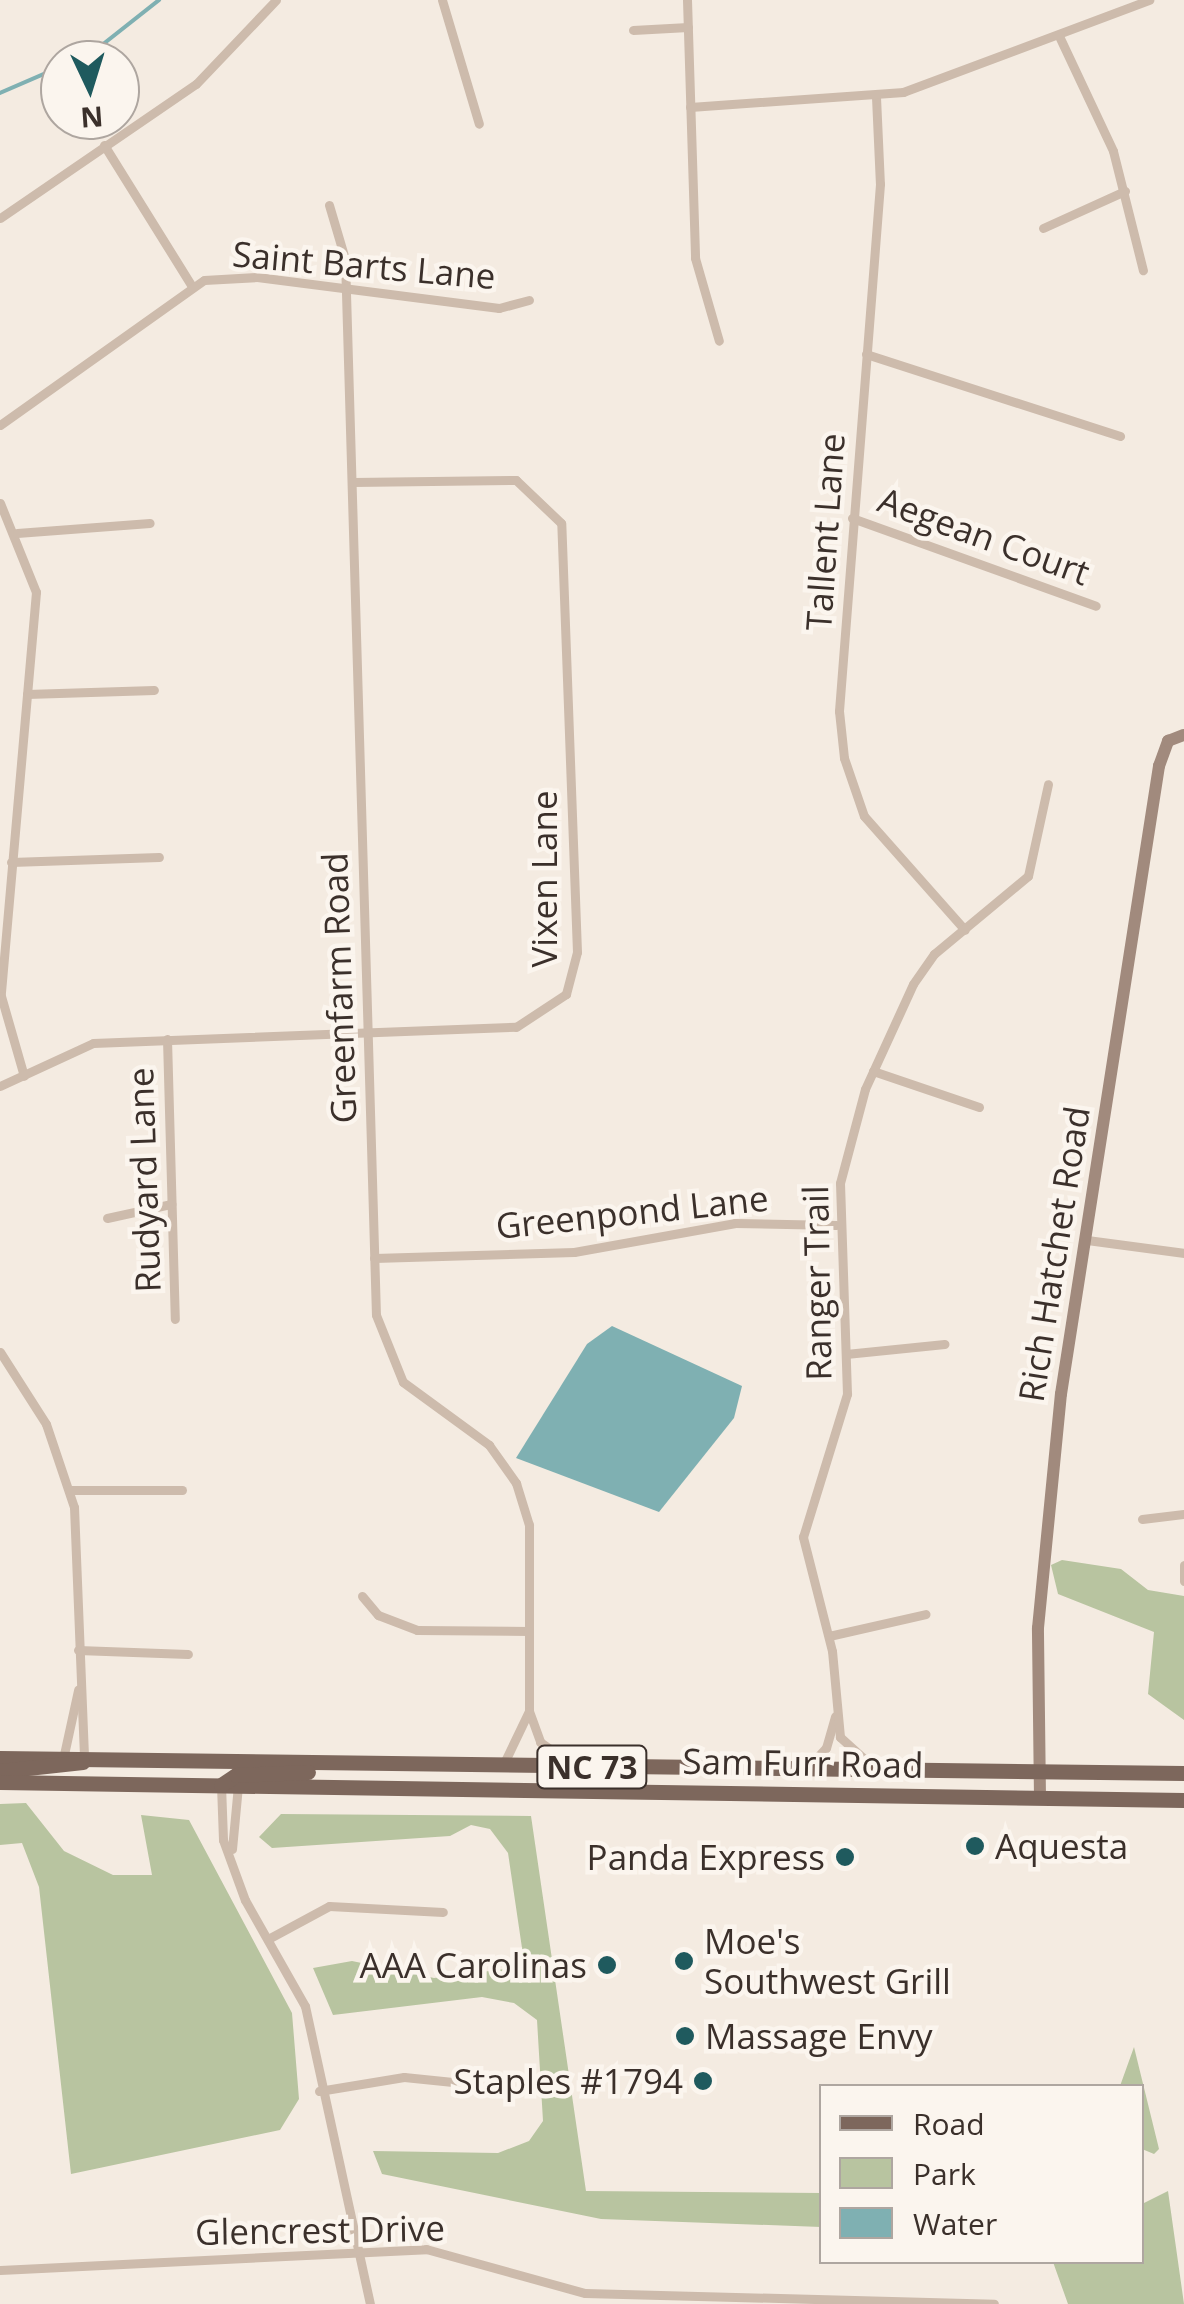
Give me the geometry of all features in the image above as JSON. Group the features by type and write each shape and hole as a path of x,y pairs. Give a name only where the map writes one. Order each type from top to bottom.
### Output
{"main road":[{"name":"Sam Furr Road","path":"0,1758 1184,1773"},
{"path":"0,1772 68,1770 84,1760"},
{"path":"229,1785 244,1774 427,1765"},
{"name":"Sam Furr Road","path":"0,1782 1184,1800"}],"street":[{"path":"0,218 214,70 276,0"},
{"path":"442,0 479,124"},
{"path":"687,0 695,258 719,341"},
{"path":"1110,0 1118,14"},
{"path":"690,107 876,97 1059,36 1149,0"},
{"path":"634,30 688,27"},
{"path":"1059,36 1093,96 1125,191 1143,270"},
{"name":"Tallent Lane","path":"876,97 880,184 840,711 847,774 888,848 965,930"},
{"path":"104,145 191,285"},
{"path":"1042,228 1125,191"},
{"name":"Greenfarm Road","path":"329,205 346,290 378,1326 394,1371 488,1445 523,1499 529,1711 517,1751 496,1766"},
{"name":"Saint Barts Lane","path":"0,425 191,285 234,275 500,308 529,300"},
{"path":"866,354 1120,436"},
{"name":"Vixen Lane","path":"0,1086 92,1042 516,1026 546,1015 573,981 576,885 566,555 554,510 516,480 353,482"},
{"path":"0,503 17,533 36,592 1,1013 24,1076"},
{"name":"Aegean Court","path":"852,518 1096,606"},
{"path":"17,533 150,524"},
{"path":"26,694 154,690"},
{"name":"Rich Hatchet Road","path":"1040,1798 1043,1556 1158,766 1168,742 1184,736"},
{"name":"Ranger Trail","path":"805,1769 826,1748 834,1716 829,1636 803,1537 814,1482 844,1414 846,1354 836,1225 845,1155 873,1071 922,968 1028,876 1048,784"},
{"path":"11,862 160,857"},
{"name":"Rudyard Lane","path":"167,1039 175,1319"},
{"path":"873,1071 978,1107"},
{"path":"107,1218 171,1204"},
{"name":"Greenpond Lane","path":"374,1258 574,1252 735,1223 836,1225"},
{"path":"1087,1240 1184,1253"},
{"path":"846,1354 944,1344"},
{"path":"0,1352 46,1424 70,1490 84,1760"},
{"path":"70,1490 182,1490"},
{"path":"1142,1519 1184,1514"},
{"path":"1184,1564 1184,1581"},
{"path":"362,1596 378,1615 417,1630 529,1632"},
{"path":"829,1636 926,1614"},
{"path":"78,1650 188,1654"},
{"path":"64,1759 78,1690"},
{"path":"529,1711 540,1742 579,1766"},
{"name":"Ranger Trail","path":"834,1716 850,1753 882,1770"},
{"path":"229,1785 223,1840 232,1849"},
{"path":"229,1785 232,1849 268,1940 299,1987 319,2091 363,2250 370,2304"},
{"path":"268,1940 329,1906 443,1912"},
{"path":"319,2091 404,2076 453,2082"},
{"name":"Glencrest Drive","path":"0,2270 363,2250 446,2251 584,2299 994,2304"}],"green space":[{"path":"1062,1560 1121,1569 1148,1590 1184,1596 1184,1720 1148,1694 1154,1632 1058,1594 1051,1565"},
{"path":"26,1803 64,1851 113,1875 152,1875 141,1815 189,1820 292,2013 299,2099 280,2130 71,2174 39,1887 22,1843 0,1845 0,1804"},
{"path":"281,1814 531,1816 586,2191 819,2193 819,2227 601,2219 382,2174 373,2151 498,2153 529,2141 543,2121 537,2020 514,2003 482,1997 333,2015 313,1968 352,1961 434,1978 505,1969 522,1948 508,1853 490,1829 471,1825 450,1836 272,1848 259,1837"},
{"path":"1134,2047 1143,2084 1121,2084"},
{"path":"1144,2088 1159,2149 1154,2154 1144,2150"},
{"path":"1168,2191 1184,2304 1068,2304 1054,2264 1144,2264 1144,2203"}],"water":[{"path":"612,1326 742,1386 734,1418 659,1512 516,1458 587,1344"}],"waterway":[{"path":"108,40 159,0"},
{"path":"0,93 40,76"}],"place":[{"name":"Aquesta","path":"975,1846"},
{"name":"Panda Express","path":"845,1857"},
{"name":"Moe's Southwest Grill","path":"684,1961"},
{"name":"AAA Carolinas","path":"607,1965"},
{"name":"Massage Envy","path":"685,2036"},
{"name":"Staples #1794","path":"703,2081"}]}
